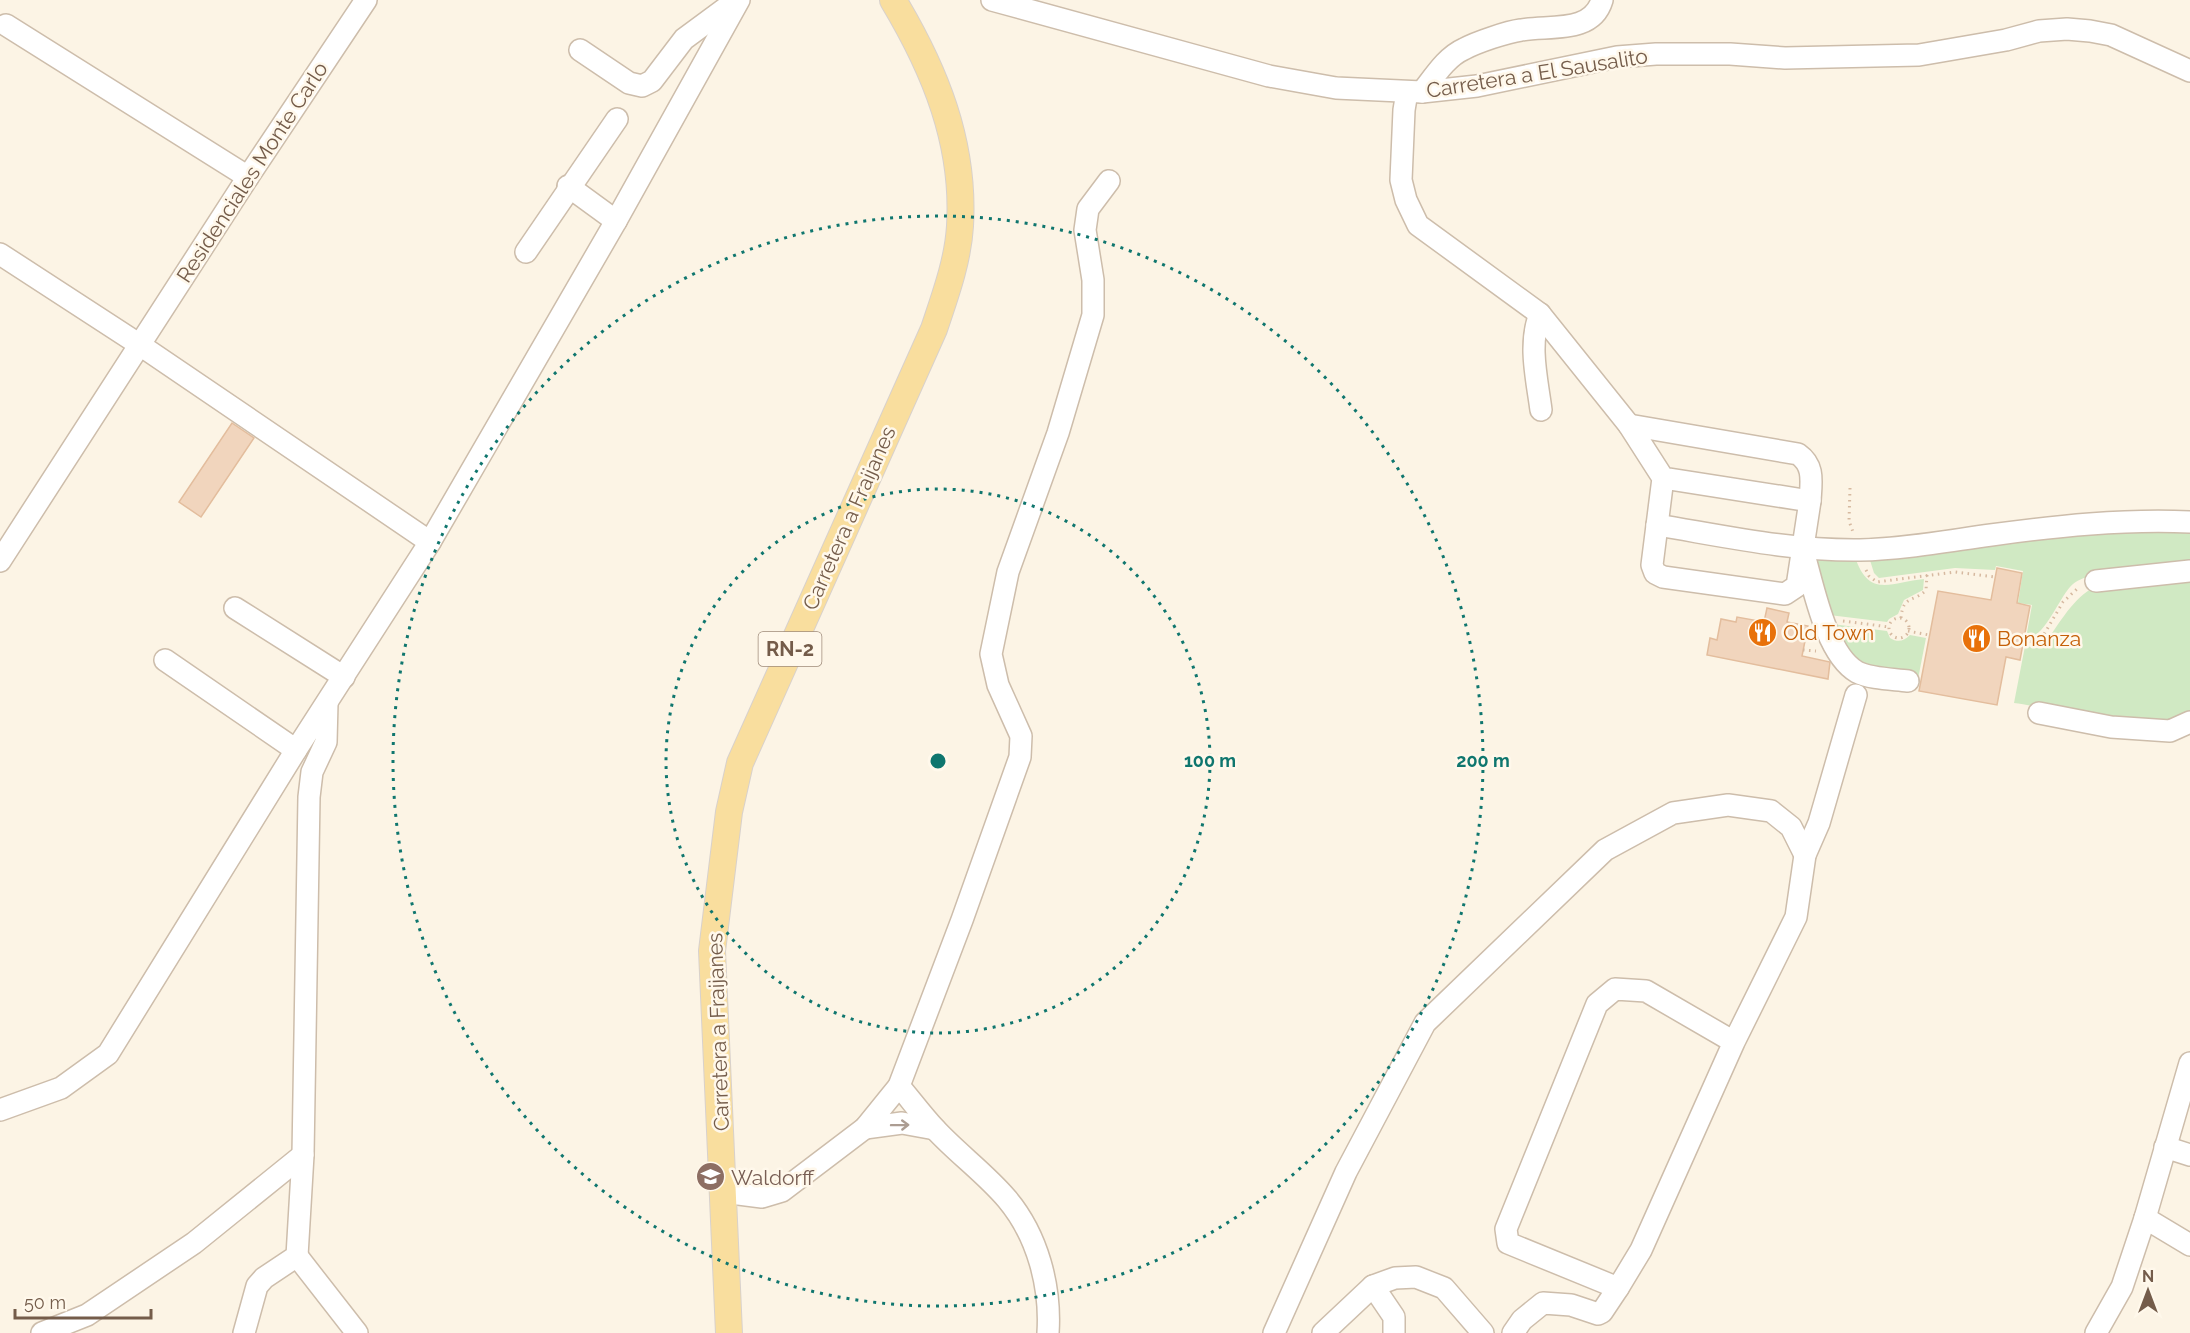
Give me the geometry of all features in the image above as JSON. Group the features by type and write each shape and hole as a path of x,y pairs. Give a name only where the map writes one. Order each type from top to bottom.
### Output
{"main road":[{"name":"Carretera a Fraijanes","path":"729,1333 712,951 729,812 740,763 934,329 944,299 960,227 960,185 951,127 929,65 893,0"}],"street":[{"name":"Residenciales Monte Carlo","path":"0,561 248,177 366,0"},
{"path":"580,50 629,83 642,86 652,81 684,39 738,0"},
{"path":"0,1110 61,1088 108,1054 296,750 430,542 616,221 738,0"},
{"name":"Carretera a El Sausalito","path":"992,0 1269,76 1336,88 1414,92 1477,86 1617,57 1694,53 1785,58 1919,55 2006,40 2039,31 2067,29 2110,35 2190,71"},
{"path":"1602,0 1600,9 1590,20 1576,25 1519,30 1462,49 1414,92 1404,110 1401,180 1406,200 1418,225 1540,314 1629,425 1663,478 1652,565 1655,573 1663,577 1785,594 1797,586 1810,501 1810,466 1805,459 1798,454 1629,425"},
{"path":"6,25 248,177"},
{"path":"526,252 568,186 616,119"},
{"path":"723,1192 762,1197 782,1191 865,1128 899,1086 962,920 1020,757 1021,736 998,685 991,654 1008,572 1058,433 1093,315 1093,280 1085,230 1088,209 1109,181"},
{"path":"568,186 616,221"},
{"path":"0,255 140,345 430,542"},
{"path":"1540,314 1536,325 1534,357 1540,410"},
{"path":"1663,478 1810,501"},
{"path":"1657,525 1803,549 1860,550 1909,547 2081,525 2140,520 2190,522"},
{"path":"1803,549 1822,618 1848,665 1858,672 1908,681"},
{"path":"2096,580 2190,572"},
{"path":"235,608 344,677"},
{"path":"165,660 296,750"},
{"path":"1513,1333 1522,1320 1543,1303 1571,1305 1598,1314 1602,1312 1641,1250 1734,1042 1796,917 1805,855 1819,823 1856,695"},
{"path":"327,703 326,742 312,772 309,797 303,1155 297,1256 357,1333"},
{"path":"2039,712 2111,727 2170,731 2190,722"},
{"path":"1274,1333 1346,1172 1425,1023 1605,850 1673,813 1728,805 1771,811 1791,827 1805,855"},
{"path":"1618,1288 1508,1244 1506,1229 1598,1004 1615,988 1646,991 1734,1042"},
{"path":"2096,1333 2122,1287 2145,1218 2190,1063"},
{"path":"899,1086 935,1129 1008,1200 1029,1235 1044,1273 1049,1314 1048,1333"},
{"path":"865,1128 902,1123 935,1129"},
{"path":"2165,1147 2190,1155"},
{"path":"42,1333 87,1316 184,1250 303,1155"},
{"path":"2145,1218 2190,1245"},
{"path":"244,1333 257,1286 264,1278 297,1256"},
{"path":"1323,1333 1373,1286 1395,1278 1416,1277 1444,1288 1483,1333"},
{"path":"1373,1286 1394,1317 1394,1333"}],"path":[{"path":"1850,488 1849,521 1869,576 1878,582 1955,572 1995,577"},
{"path":"1901,618 1903,605 1907,600 1923,594 1926,590 1927,574"},
{"path":"2024,640 2037,642 2063,602 2081,585 2096,580"},
{"path":"1822,618 1889,627"},
{"path":"1901,618 1908,624 1908,631 1905,636 1898,638 1892,635 1889,627 1894,619 1901,618"},
{"path":"1908,631 1929,635"}],"green space":[{"path":"2190,527 2190,565 2095,574 2080,579 2068,590 2046,625 2033,636 2026,638 2032,605 2018,603 2023,571 1996,566 1995,570 1955,568 1879,578 1874,573 1869,557 2025,537"},
{"path":"1813,557 1855,557 1867,579 1874,583 1882,585 1924,579 1923,590 1904,600 1898,614 1887,622 1829,615"},
{"path":"2190,578 2190,716 2175,720 2155,721 2078,713 2014,703 2025,646 2038,648 2043,646 2071,607 2091,589"},
{"path":"1832,624 1887,631 1890,638 1898,641 1910,635 1926,638 1918,679 1852,661"}],"building":[{"path":"232,423 254,438 201,517 179,502"},
{"name":"Bonanza","path":"1997,568 2022,573 2017,603 2030,606 2020,660 2006,657 1997,705 1919,691 1938,591 1991,600"},
{"name":"Old Town","path":"1767,608 1789,613 1787,622 1808,626 1802,656 1830,662 1828,679 1707,655 1710,638 1717,640 1721,619 1736,622 1737,617 1764,622"}],"place":[{"name":"Old Town","path":"1762,632"},
{"name":"Bonanza","path":"1976,638"},
{"name":"Waldorff","path":"710,1177"}]}
